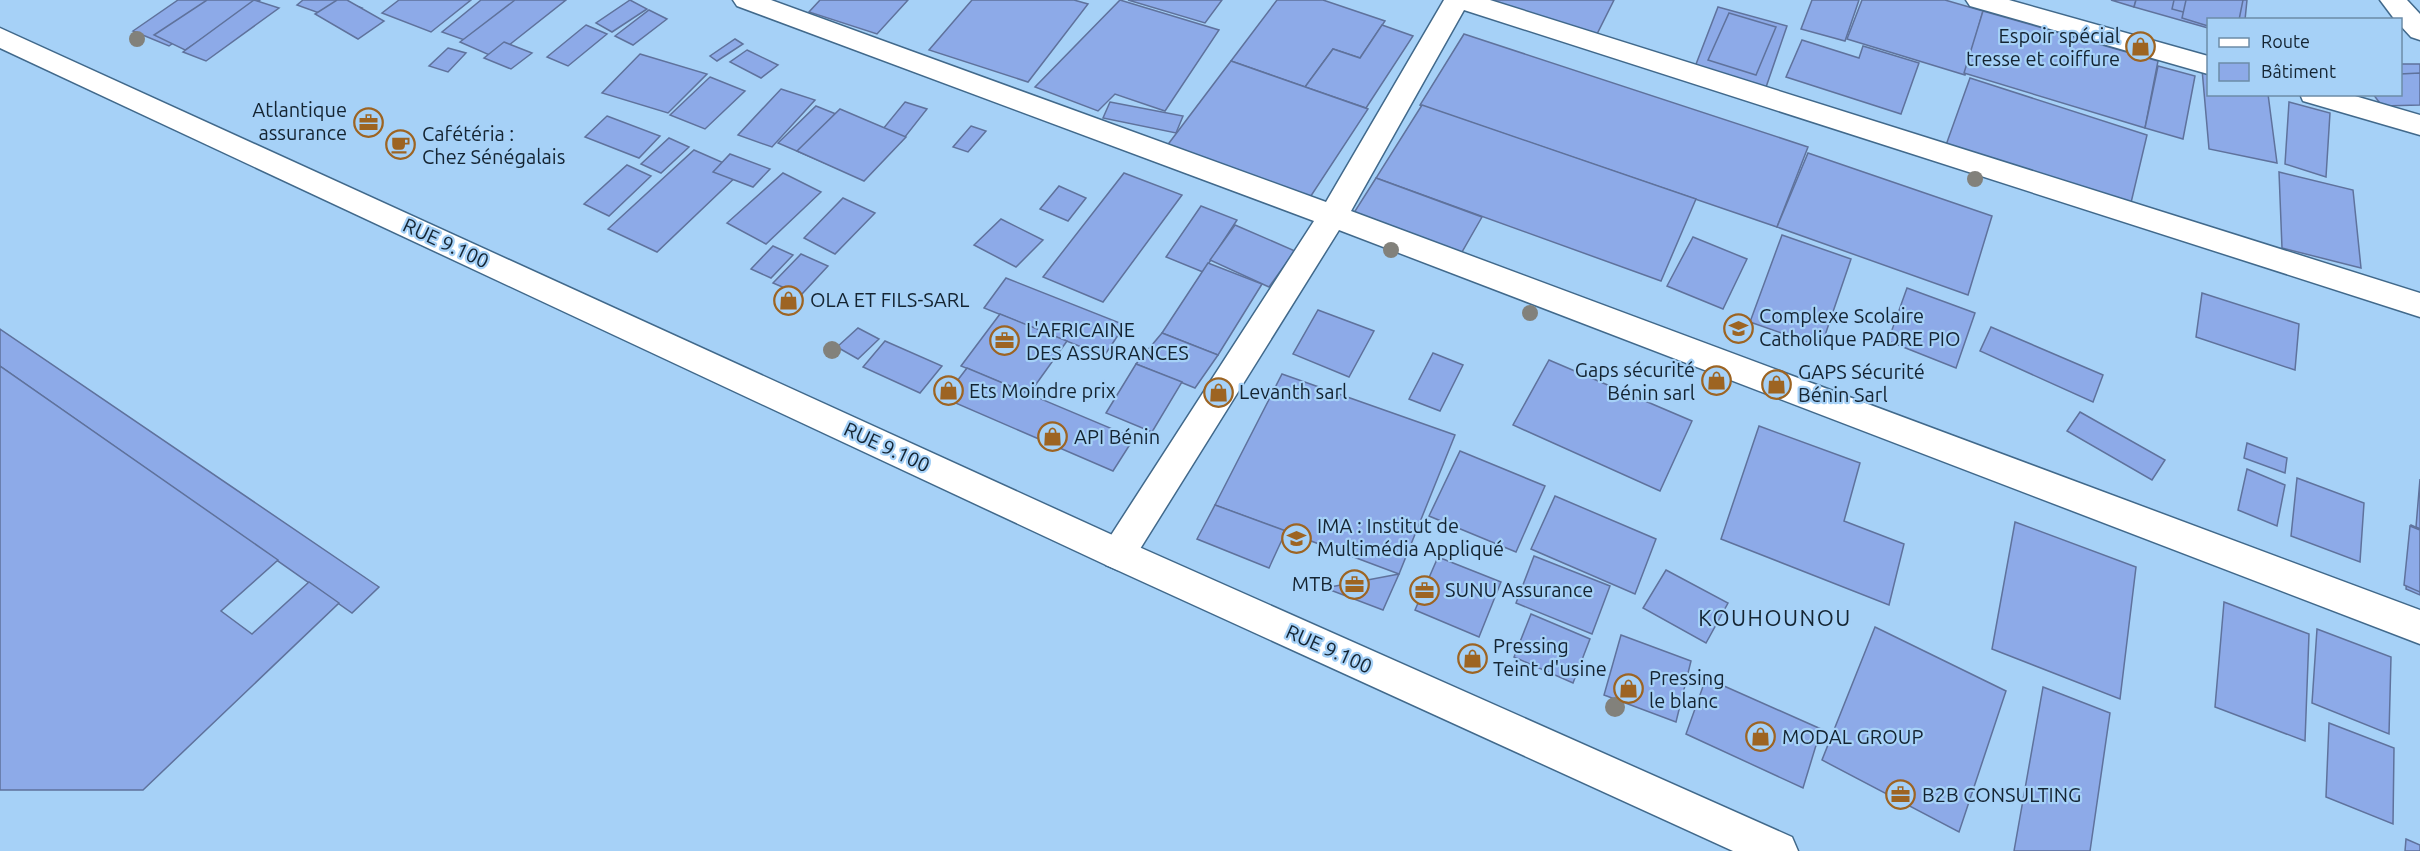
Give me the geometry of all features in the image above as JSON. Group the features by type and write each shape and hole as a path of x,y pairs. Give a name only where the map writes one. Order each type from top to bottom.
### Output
{"street":[{"path":"746,0 1333,216 2420,627"},
{"path":"1118,554 1333,216 1457,0"},
{"path":"1462,0 2420,305"},
{"path":"1979,0 2207,65"},
{"path":"2393,0 2420,31"},
{"name":"RUE 9.100","path":"0,37 1118,554 1778,851"},
{"path":"2320,96 2420,125"}],"building":[{"path":"178,0 233,0 169,46 133,31"},
{"path":"207,0 260,0 185,50 154,35"},
{"path":"254,0 279,8 206,61 183,52"},
{"path":"303,0 340,0 362,8 344,22 297,5"},
{"path":"337,0 347,0 384,21 358,39 315,14"},
{"path":"399,0 471,0 431,32 382,13"},
{"path":"481,0 539,0 484,47 442,32"},
{"path":"515,0 566,0 494,57 460,42"},
{"path":"630,0 647,9 612,32 596,23"},
{"path":"820,0 908,0 877,34 809,12"},
{"path":"972,0 1074,0 1088,4 1028,82 929,50"},
{"path":"1120,0 1219,30 1165,111 1115,94 1098,111 1035,87"},
{"path":"1128,0 1222,0 1205,23"},
{"path":"1277,0 1323,0 1385,21 1360,58 1333,49 1305,87 1231,61"},
{"path":"1462,0 1614,0 1593,42"},
{"path":"1812,0 1859,0 1845,41 1801,29"},
{"path":"1862,0 1945,0 1983,11 1965,75 1847,39"},
{"path":"2111,0 2136,0 2134,7"},
{"path":"2136,0 2230,0 2227,18 2207,18 2207,28 2134,7"},
{"path":"2174,0 2247,0 2245,18 2207,18 2172,9"},
{"path":"2186,0 2243,0 2239,18 2207,18 2207,26 2182,18"},
{"path":"1718,7 1787,26 1764,93 1693,72"},
{"path":"649,10 667,19 633,45 615,36"},
{"path":"1983,11 2158,61 2145,128 1964,73"},
{"path":"1729,13 1776,27 1756,75 1708,60"},
{"path":"586,25 607,34 568,66 547,57"},
{"path":"1382,25 1413,36 1366,108 1305,87 1333,49 1360,58"},
{"path":"1464,34 1808,147 1777,227 1420,105"},
{"path":"735,39 743,44 717,61 710,56"},
{"path":"1802,40 1859,58 1863,46 1919,63 1901,114 1786,77"},
{"path":"504,42 532,53 511,69 484,58"},
{"path":"448,48 466,53 448,72 429,66"},
{"path":"747,50 778,65 761,78 730,62"},
{"path":"640,54 707,74 668,113 602,93"},
{"path":"1231,61 1368,109 1303,208 1160,155"},
{"path":"2402,64 2420,64 2420,98 2402,93"},
{"path":"2158,66 2195,76 2183,139 2145,128"},
{"path":"2202,69 2207,71 2207,96 2268,96 2277,163 2209,149"},
{"path":"2420,73 2420,105 2382,106 2374,96 2402,96 2402,74"},
{"path":"710,77 745,91 705,129 670,115"},
{"path":"1970,78 2147,135 2130,207 1946,145"},
{"path":"781,89 815,100 772,147 738,135"},
{"path":"905,102 927,109 901,142 878,135"},
{"path":"1110,102 1183,116 1176,133 1103,118"},
{"path":"2289,102 2330,113 2326,177 2285,164"},
{"path":"1422,105 1696,199 1661,281 1376,178"},
{"path":"816,106 876,130 839,169 778,143"},
{"path":"840,109 906,137 864,181 797,151"},
{"path":"607,116 660,136 639,158 585,137"},
{"path":"971,126 986,131 968,152 953,147"},
{"path":"669,138 689,147 661,173 641,164"},
{"path":"694,150 742,171 657,252 608,229"},
{"path":"1808,153 1992,216 1968,295 1777,227"},
{"path":"730,154 770,169 753,187 713,172"},
{"path":"627,165 651,176 609,216 584,204"},
{"path":"2279,172 2353,190 2361,268 2282,248"},
{"path":"783,173 821,192 766,244 727,223"},
{"path":"1124,173 1182,195 1103,302 1043,277"},
{"path":"1376,178 1482,217 1458,259 1350,219"},
{"path":"1059,186 1086,198 1068,221 1040,209"},
{"path":"843,198 875,213 835,254 804,238"},
{"path":"1201,206 1237,220 1203,272 1166,257"},
{"path":"1001,219 1043,240 1016,267 974,245"},
{"path":"1235,225 1295,251 1269,287 1210,260"},
{"path":"1782,235 1851,259 1821,347 1750,322"},
{"path":"1693,237 1747,259 1723,309 1667,286"},
{"path":"773,246 793,255 771,278 751,269"},
{"path":"801,254 828,266 801,295 773,283"},
{"path":"1208,263 1262,284 1218,355 1162,333"},
{"path":"1006,278 1125,325 1104,356 984,308"},
{"path":"1907,288 1975,313 1956,368 1888,341"},
{"path":"2202,293 2299,324 2295,370 2196,337"},
{"path":"1318,310 1374,331 1349,377 1293,354"},
{"path":"1000,314 1067,341 1029,394 961,366"},
{"path":"1991,327 2103,375 2093,402 1980,351"},
{"path":"858,328 879,339 858,359 837,347"},
{"path":"0,329 379,587 352,613 0,366"},
{"path":"1162,333 1218,355 1195,388 1136,364"},
{"path":"885,341 942,366 920,393 863,367"},
{"path":"1433,353 1463,365 1440,411 1409,399"},
{"path":"1549,360 1692,421 1660,491 1513,425"},
{"path":"1136,364 1182,382 1152,432 1106,413"},
{"path":"0,366 278,560 221,611 252,634 309,582 339,603 143,790 0,790"},
{"path":"967,368 1134,438 1113,471 944,398"},
{"path":"1282,374 1455,435 1399,574 1215,505"},
{"path":"2080,412 2165,460 2152,480 2067,431"},
{"path":"1759,426 1860,463 1844,521 1904,544 1889,605 1721,539"},
{"path":"2247,443 2287,458 2285,473 2244,458"},
{"path":"1460,451 1545,486 1516,552 1429,516"},
{"path":"2247,469 2285,485 2277,526 2238,510"},
{"path":"2297,478 2364,503 2360,562 2291,536"},
{"path":"2420,479 2420,529 2416,527"},
{"path":"1555,496 1656,539 1635,594 1531,549"},
{"path":"1215,505 1286,531 1269,568 1197,539"},
{"path":"2015,522 2136,567 2120,699 1992,649"},
{"path":"2411,525 2420,529 2420,595 2406,589"},
{"path":"2410,526 2420,530 2420,592 2404,585"},
{"path":"1534,556 1610,586 1592,634 1516,603"},
{"path":"1438,557 1501,582 1479,637 1415,610"},
{"path":"1666,570 1728,603 1706,643 1643,608"},
{"path":"1399,574 1383,610 1325,588"},
{"path":"2224,602 2309,634 2305,741 2215,707"},
{"path":"1531,614 1590,639 1573,683 1514,657"},
{"path":"1875,627 2006,691 1959,832 1822,760"},
{"path":"2317,629 2391,657 2389,734 2312,703"},
{"path":"1621,635 1691,661 1676,722 1604,695"},
{"path":"1706,678 1821,729 1803,788 1686,734"},
{"path":"2043,687 2110,713 2090,851 2014,851"},
{"path":"2329,723 2394,748 2393,824 2326,797"},
{"path":"2406,839 2420,845 2420,851 2405,851"}],"place":[{"name":"Espoir spécial tresse et coiffure","path":"2141,47"},
{"name":"Atlantique assurance","path":"368,122"},
{"name":"Cafétéria : Chez Sénégalais","path":"401,145"},
{"name":"OLA ET FILS-SARL","path":"789,300"},
{"name":"Complexe Scolaire Catholique PADRE PIO","path":"1738,328"},
{"name":"L'AFRICAINE DES ASSURANCES","path":"1005,341"},
{"name":"Gaps sécurité Bénin sarl","path":"1716,381"},
{"name":"GAPS Sécurité Bénin Sarl","path":"1777,384"},
{"name":"Ets Moindre prix","path":"948,391"},
{"name":"Levanth sarl","path":"1218,392"},
{"name":"API Bénin","path":"1053,437"},
{"name":"IMA : Institut de Multimédia Appliqué","path":"1296,538"},
{"name":"MTB","path":"1354,584"},
{"name":"SUNU Assurance","path":"1424,590"},
{"name":"Pressing Teint d'usine","path":"1472,658"},
{"name":"Pressing le blanc","path":"1628,689"},
{"name":"MODAL GROUP","path":"1761,737"},
{"name":"B2B CONSULTING","path":"1901,795"}],"district":[{"name":"KOUHOUNOU","path":"1775,618"}]}
